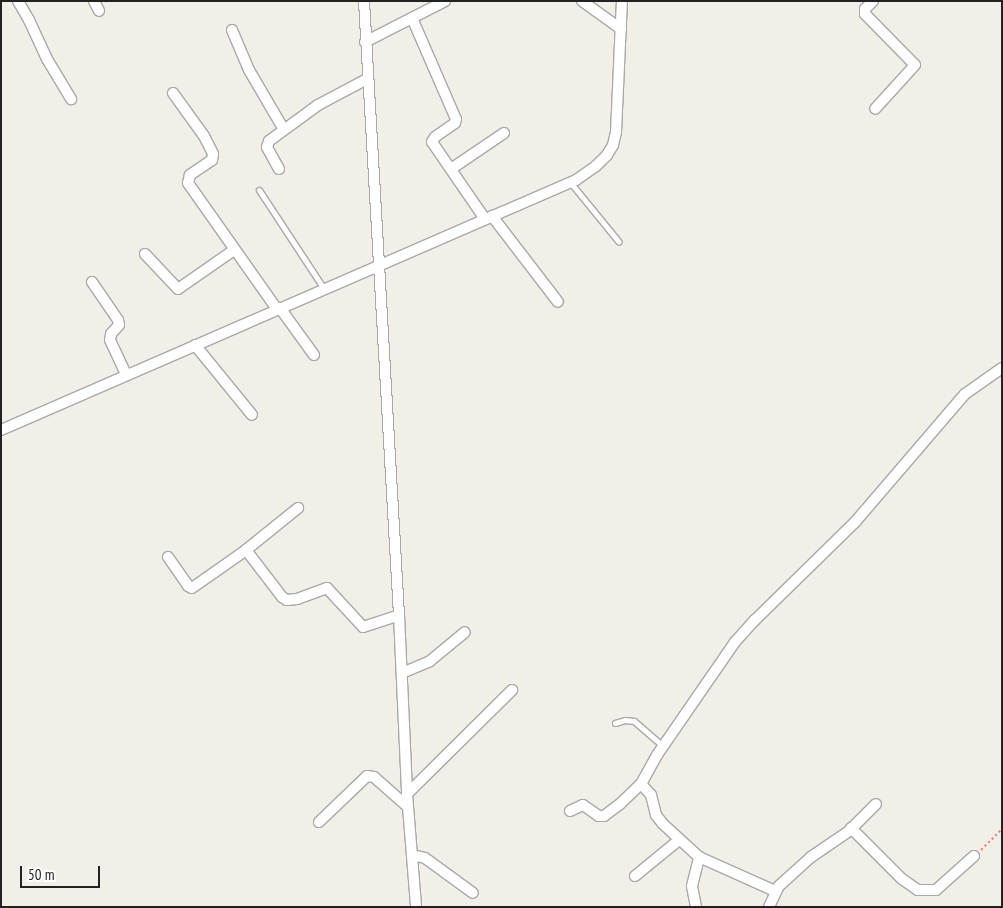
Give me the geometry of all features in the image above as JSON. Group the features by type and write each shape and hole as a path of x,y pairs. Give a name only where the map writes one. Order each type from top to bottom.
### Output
{"street":[{"path":"18,1 51,68 71,99"},
{"path":"94,1 99,11"},
{"path":"364,1 399,615 407,794 416,907"},
{"path":"365,42 445,1"},
{"path":"582,1 621,29"},
{"path":"1,430 126,375 198,349 281,312 324,289 572,185 596,166 607,155 613,145 617,114 622,1"},
{"path":"873,1 866,9 865,14 914,61 915,65 876,109"},
{"path":"412,18 456,118 455,123 432,140 450,169 558,302"},
{"path":"232,30 249,70 284,130"},
{"path":"279,169 266,145 318,105 367,79"},
{"path":"173,93 204,136 213,154 212,160 190,175 188,183 234,250 314,355"},
{"path":"450,169 504,133"},
{"path":"145,254 178,288 234,250"},
{"path":"92,282 118,320 119,325 110,340 126,375"},
{"path":"198,349 252,415"},
{"path":"570,811 583,805 599,816 604,816 641,784 663,746 735,642 856,521 965,394 1002,368"},
{"path":"168,557 188,586 194,588 246,550 298,508"},
{"path":"246,550 282,598 287,600 297,599 327,588 363,627 399,615"},
{"path":"402,673 435,658 465,632"},
{"path":"407,794 512,690"},
{"path":"318,822 367,776 374,777 408,807"},
{"path":"641,784 651,795 656,815 679,840 699,857 775,891"},
{"path":"769,907 775,891 811,857 852,828 876,804"},
{"path":"852,828 902,879 918,890 936,890 974,856"},
{"path":"635,876 679,840"},
{"path":"412,855 425,858 473,893"},
{"path":"696,907 692,886 699,857"}],"lane":[{"path":"572,185 619,242"},
{"path":"259,190 324,289"},
{"path":"615,722 634,721 663,746"}],"path":[{"path":"974,856 1002,829"}]}
